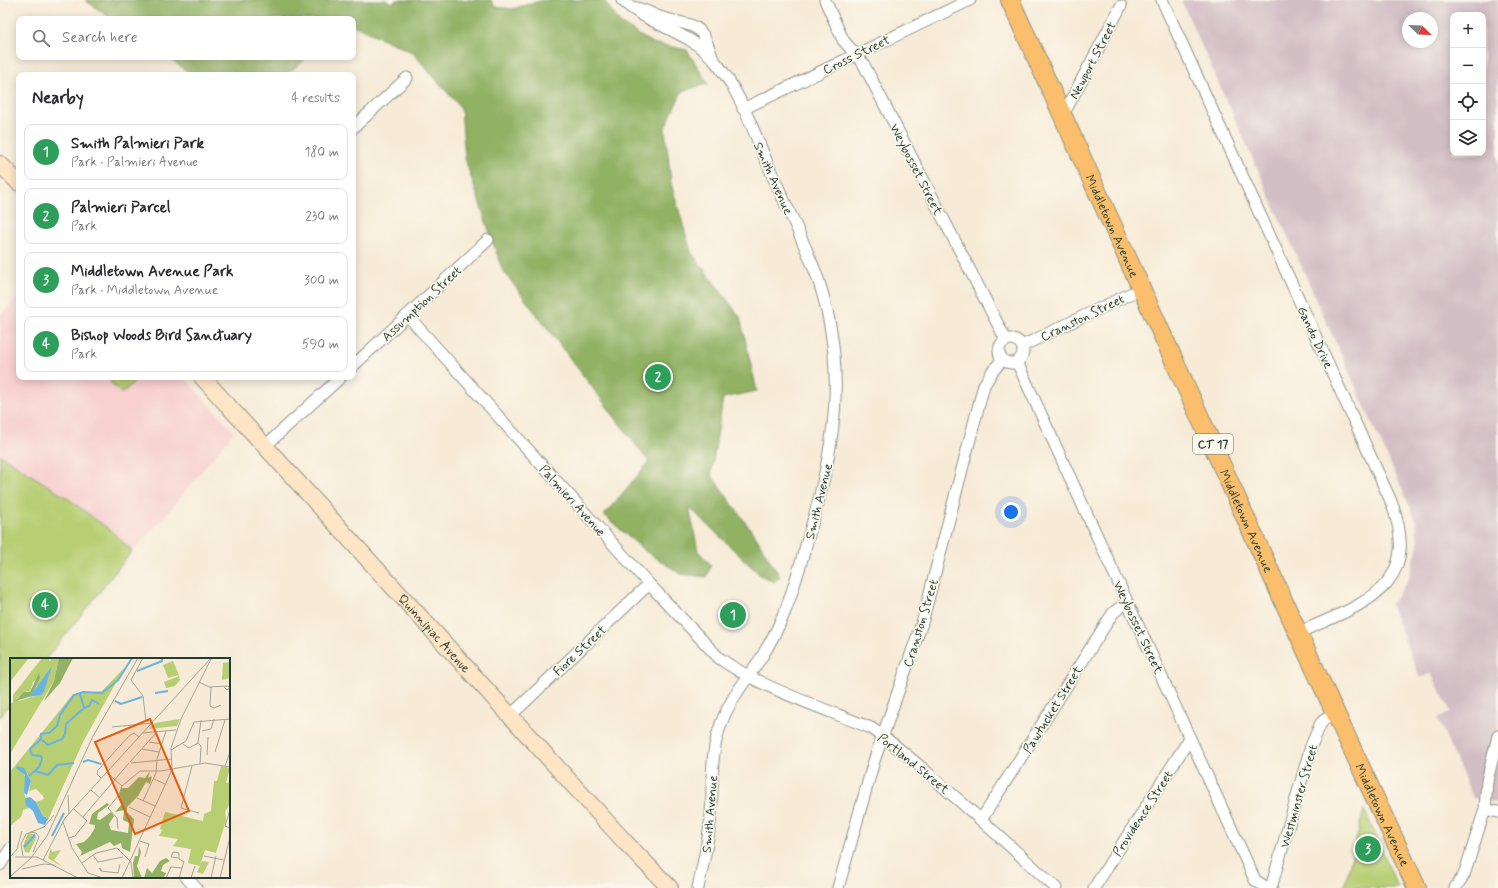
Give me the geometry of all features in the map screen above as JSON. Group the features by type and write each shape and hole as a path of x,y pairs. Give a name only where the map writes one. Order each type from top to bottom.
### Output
{"main road":[{"name":"Middletown Avenue","path":"1010,0 1298,632 1417,888"},
{"path":"0,164 16,181"},
{"name":"Quinnipiac Avenue","path":"205,380 625,842 670,888"}],"street":[{"name":"Weybosset Street","path":"825,0 844,40 857,54 1006,340"},
{"name":"Cross Street","path":"743,109 970,0"},
{"name":"Gando Drive","path":"1162,0 1390,499 1400,530 1401,545 1398,560 1393,574 1383,587 1371,598 1357,607 1298,632"},
{"name":"Smith Avenue","path":"626,3 644,9 663,18 678,21 697,28 705,36 712,57 725,75 743,109 817,278 828,318 836,396 835,419 827,471 799,572 778,628 760,660 747,675 731,701 718,732 714,751 709,832 698,888"},
{"name":"Newport Street","path":"1063,115 1122,6"},
{"path":"356,125 407,78"},
{"name":"Assumption Street","path":"356,363 488,240"},
{"name":"Cranston Street","path":"1022,346 1142,288"},
{"name":"Palmieri Avenue","path":"407,315 649,584 719,658 747,675"},
{"path":"1013,339 1022,346 1022,357 1017,362 1007,363 1002,360 999,349 1006,340 1013,339"},
{"name":"Cranston Street","path":"838,888 882,736 922,623 984,386 992,372 1002,360"},
{"name":"Weybosset Street","path":"1017,362 1255,880 1267,888"},
{"path":"265,446 338,380"},
{"name":"Fiore Street","path":"510,716 649,584"},
{"name":"Pawtucket Street","path":"982,820 1113,613 1127,602"},
{"name":"Portland Street","path":"747,675 871,728 900,748 1056,888"},
{"name":"Westminster Street","path":"1271,888 1311,746 1321,723 1335,710"},
{"path":"1455,888 1464,875 1485,809 1487,781 1498,736"},
{"name":"Providence Street","path":"1094,888 1190,738"},
{"path":"1485,809 1498,812"},
{"path":"0,865 10,850"},
{"path":"187,878 196,888"}],"shaded area":[{"path":"1181,0 1498,0 1498,803 1473,798 1438,719 1451,712 1431,673 1420,678 1390,604 1394,601 1409,578 1418,545 1416,520"},
{"path":"16,300 16,380 187,380 234,432 164,517 132,551 110,530 67,498 0,455 0,315"}],"green space":[{"path":"85,0 387,0 392,3 396,0 491,0 495,7 512,9 543,0 604,0 620,23 652,43 687,50 708,84 682,91 665,128 671,183 691,252 740,317 757,391 723,398 711,475 754,534 780,577 774,582 760,575 689,507 698,551 711,565 707,577 681,574 645,551 604,515 649,462 502,269 465,159 461,108 412,52 356,26 356,16 108,16"},
{"path":"171,60 304,60 289,72 189,72"},
{"path":"112,380 137,380 122,393 110,382"},
{"path":"0,455 67,498 110,530 132,551 47,658 10,658 10,705 0,717"},
{"path":"1364,809 1398,888 1344,888"}],"place":[{"name":"Palmieri Parcel","path":"658,377"},
{"name":"Bishop Woods Bird Sanctuary","path":"45,605"},
{"name":"Smith Palmieri Park","path":"733,615"},
{"name":"Middletown Avenue Park","path":"1368,849"}]}
